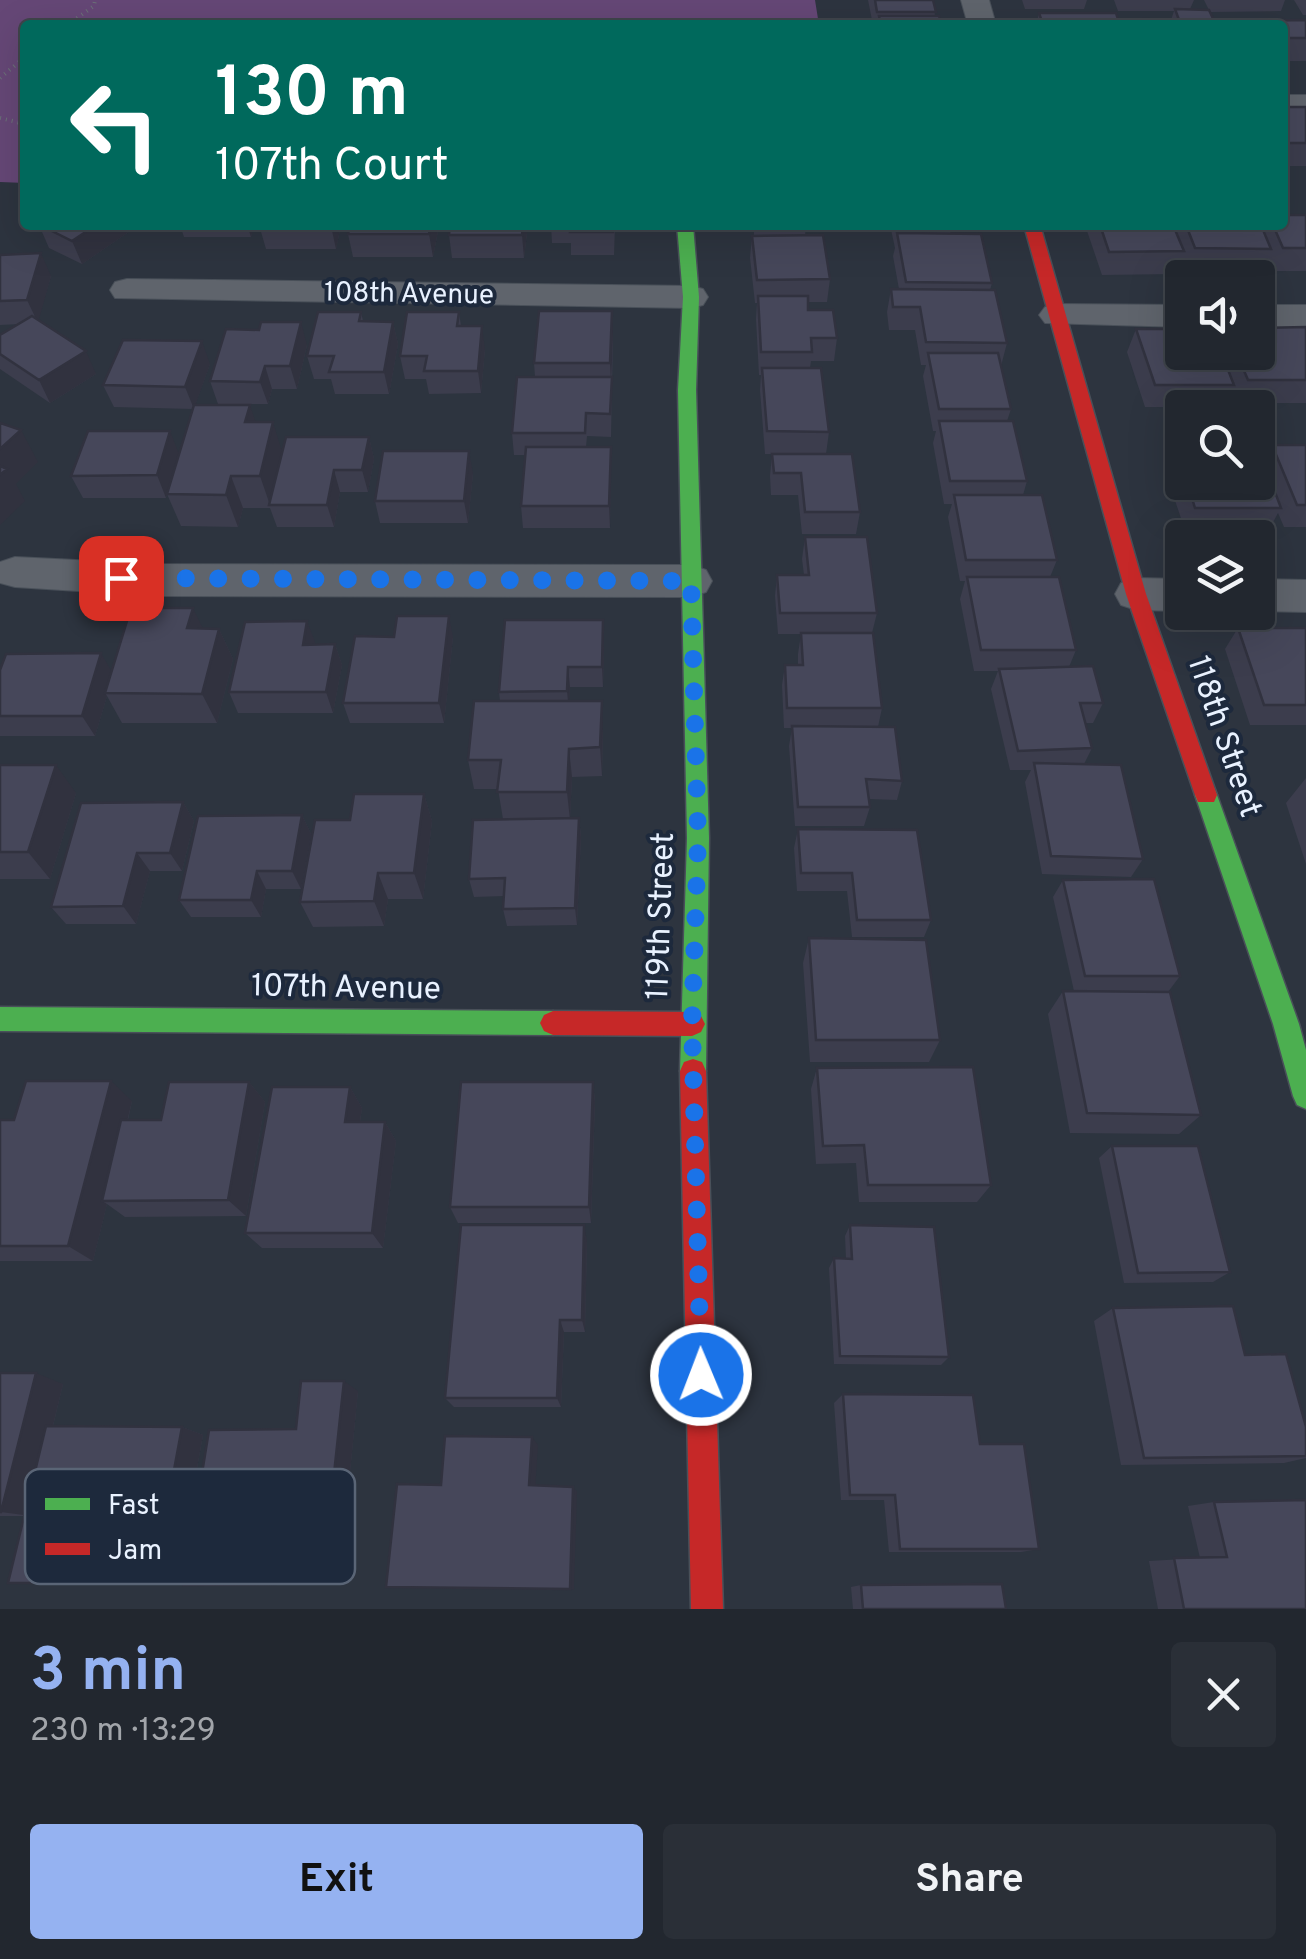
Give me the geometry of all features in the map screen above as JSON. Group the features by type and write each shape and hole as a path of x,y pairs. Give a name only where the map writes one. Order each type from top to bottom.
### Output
{"street":[{"name":"119th Street","path":"685,230 691,298 687,390 698,838 692,1024 706,1609"},
{"name":"118th Street","path":"1033,230 1136,594 1296,1024 1306,1096"},
{"name":"108th Avenue","path":"128,290 691,298"},
{"path":"1057,315 1165,316"},
{"path":"1275,316 1306,316"},
{"path":"15,572 157,580 691,581"},
{"path":"1136,594 1165,594"},
{"path":"1275,595 1306,596"},
{"name":"107th Avenue","path":"0,1019 692,1024"}],"path":[{"path":"75,20 94,6 94,0"},
{"path":"0,78 20,61"}],"shaded area":[{"path":"0,0 815,0 818,20 20,20 20,183 0,182"}],"building":[{"path":"875,0 933,0 936,12 877,12"},
{"path":"1175,9 1209,10 1214,20 1179,20"},
{"path":"1039,13 1116,13 1118,20 1041,20"},
{"path":"879,16 939,16 940,20 880,20"},
{"path":"1288,20 1306,20 1306,38 1288,38"},
{"path":"1288,107 1306,107 1306,143 1288,143"},
{"path":"1288,215 1306,215 1306,248 1283,248 1275,230 1288,230"},
{"path":"50,230 88,230 72,241"},
{"path":"349,230 430,230 429,234 348,234"},
{"path":"450,230 522,230 522,235 449,235"},
{"path":"570,230 613,230 613,232"},
{"path":"1102,230 1175,230 1184,251 1109,252"},
{"path":"1188,230 1263,230 1271,249 1195,248"},
{"path":"897,233 981,234 992,283 906,282"},
{"path":"823,235 830,279 757,280 752,236"},
{"path":"41,253 27,300 0,301 0,255"},
{"path":"891,289 995,290 1007,343 926,342 920,307 893,307"},
{"path":"758,296 808,296 808,310 833,310 837,338 811,338 812,352 761,352"},
{"path":"539,311 612,311 610,363 534,363"},
{"path":"318,312 361,312 359,321 393,322 384,372 329,372 334,356 307,356"},
{"path":"407,312 459,312 457,326 482,326 478,371 424,371 427,356 400,356"},
{"path":"32,316 86,351 39,380 0,354 0,335"},
{"path":"261,322 301,322 290,366 265,366 260,382 210,381 226,329 259,330"},
{"path":"1306,327 1306,380 1248,380 1244,370 1275,370 1275,328"},
{"path":"1136,329 1165,329 1165,370 1228,370 1234,385 1155,385"},
{"path":"123,340 202,341 185,387 103,385"},
{"path":"928,353 998,353 1011,409 939,409"},
{"path":"762,368 821,368 829,432 767,431"},
{"path":"517,377 612,377 610,414 586,413 585,433 512,433"},
{"path":"194,405 250,405 245,422 273,422 260,476 231,476 226,495 167,494"},
{"path":"939,421 1013,421 1027,481 950,481"},
{"path":"0,423 21,430 0,449"},
{"path":"88,431 170,431 157,475 71,476"},
{"path":"286,437 369,437 362,470 334,470 327,505 269,505"},
{"path":"1275,445 1306,445 1306,505 1297,505"},
{"path":"526,447 611,447 609,506 521,506"},
{"path":"383,451 469,451 464,501 375,501"},
{"path":"772,454 852,454 860,512 805,512 801,473 774,473"},
{"path":"1275,492 1281,508 1195,508 1193,500 1275,500"},
{"path":"954,495 1042,495 1057,560 966,560"},
{"path":"805,537 867,537 877,613 780,613 777,575 809,575"},
{"path":"967,577 1059,577 1076,650 981,650"},
{"path":"131,608 193,608 187,628 219,629 202,694 105,693"},
{"path":"397,616 449,616 439,703 343,703 355,636 394,637"},
{"path":"505,620 603,620 602,667 568,667 567,691 499,692"},
{"path":"307,621 303,645 335,644 326,692 229,692 245,622"},
{"path":"1306,628 1306,705 1264,705 1239,630"},
{"path":"801,633 873,633 882,708 787,708 785,665 803,665"},
{"path":"101,653 82,716 0,716 0,670 6,654"},
{"path":"1093,666 1103,703 1080,703 1092,748 1018,751 999,669"},
{"path":"474,701 602,701 600,747 569,749 567,792 497,792 501,760 468,760"},
{"path":"792,726 895,727 902,781 866,779 870,807 798,807"},
{"path":"1034,763 1121,765 1143,859 1051,856"},
{"path":"0,765 56,765 28,852 0,852"},
{"path":"354,794 424,794 414,873 378,873 374,901 300,902 315,820 350,820"},
{"path":"183,802 170,853 137,853 123,906 51,907 81,803"},
{"path":"302,815 292,871 257,871 251,900 179,900 198,816"},
{"path":"579,818 575,908 503,909 505,878 469,879 473,820"},
{"path":"798,829 917,830 931,920 857,920 852,873 801,873"},
{"path":"1154,879 1180,976 1085,976 1063,880"},
{"path":"809,938 926,940 940,1040 816,1040"},
{"path":"1063,991 1170,992 1201,1115 1087,1113"},
{"path":"973,1067 991,1185 868,1185 864,1145 823,1146 817,1068"},
{"path":"26,1081 111,1081 68,1246 0,1246 0,1120 14,1120"},
{"path":"169,1082 249,1082 228,1200 102,1201 121,1120 161,1120"},
{"path":"461,1082 593,1082 589,1207 450,1207"},
{"path":"272,1087 350,1087 345,1122 385,1122 372,1233 245,1233"},
{"path":"1112,1146 1198,1146 1230,1272 1138,1273"},
{"path":"461,1225 584,1225 582,1320 560,1320 557,1398 445,1398"},
{"path":"850,1225 934,1227 949,1357 840,1356 834,1258 852,1259"},
{"path":"1233,1306 1245,1355 1286,1354 1306,1427 1306,1456 1144,1458 1113,1308"},
{"path":"0,1373 36,1373 1,1512 0,1512"},
{"path":"301,1381 344,1381 335,1469 203,1469 209,1430 296,1429"},
{"path":"843,1394 973,1395 980,1444 1024,1444 1039,1549 900,1549 895,1495 850,1495"},
{"path":"46,1426 182,1427 174,1469 36,1469"},
{"path":"445,1436 532,1437 529,1485 573,1487 570,1589 386,1587 397,1484 441,1485"},
{"path":"1306,1500 1306,1609 1184,1609 1174,1558 1227,1557 1214,1502"},
{"path":"25,1513 25,1583 8,1583"},
{"path":"1002,1584 1006,1609 863,1609 861,1585"}],"traffic: fast":[{"path":"685,230 691,297 687,390 698,838 693,1071"},
{"path":"1206,795 1286,1024 1306,1096"},
{"path":"0,1019 553,1023"}],"traffic: jam":[{"path":"1033,230 1136,594 1206,795"},
{"path":"553,1023 692,1024"},
{"path":"693,1071 707,1609"}],"route":[{"path":"121,578 691,581 698,838 692,1024 701,1375"}]}
